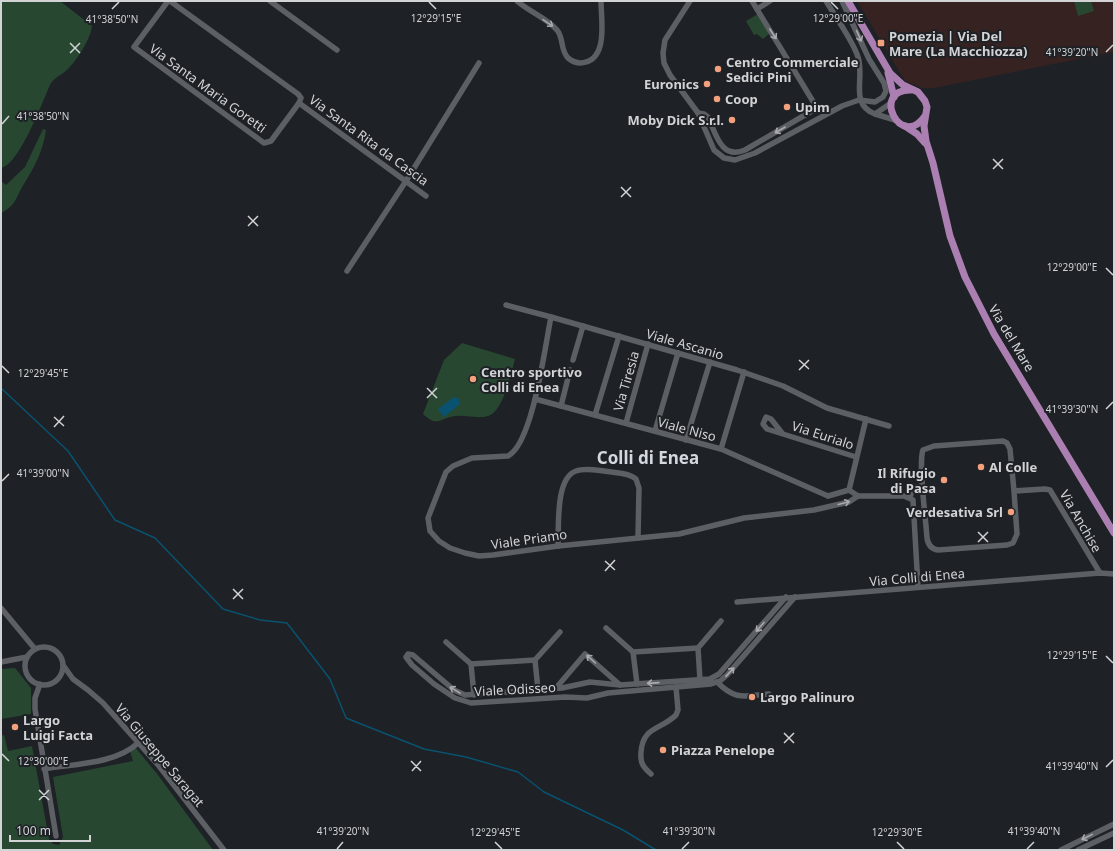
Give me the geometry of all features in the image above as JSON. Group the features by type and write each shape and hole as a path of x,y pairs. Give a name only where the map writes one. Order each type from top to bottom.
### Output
{"main road":[{"name":"Via del Mare","path":"848,1 886,67 893,86 892,115 895,120 917,134 928,147"},
{"name":"Via del Mare","path":"886,67 898,81 918,92 925,101 927,107 924,131 952,242 975,298 994,334 1113,530"},
{"path":"893,100 902,91 912,90"},
{"path":"905,126 917,124 925,116"}],"street":[{"name":"Via Santa Maria Goretti","path":"169,1 134,47 264,143 271,141 299,103"},
{"name":"Via Santa Rita da Cascia","path":"169,1 298,94 301,98 299,103 426,196"},
{"path":"270,1 337,50"},
{"path":"516,1 556,28 566,55 570,59 580,63 592,59 600,48 601,1"},
{"path":"690,1 666,37 663,46 663,56 670,75 698,114 714,150 724,158 738,160 755,153 838,108 859,100 874,102 879,101 885,94 886,88 869,59 842,1"},
{"path":"698,114 704,114 708,117 722,147 728,151 736,152 745,150 816,109 817,105 752,1"},
{"path":"757,9 770,1"},
{"path":"826,1 858,57 859,100 865,109 875,114 895,120"},
{"path":"347,271 406,181 479,62"},
{"path":"875,114 893,100"},
{"name":"Viale Ascanio","path":"506,305 744,372 783,386 822,406 889,426"},
{"path":"535,399 551,317"},
{"path":"573,360 583,326"},
{"path":"595,415 619,336"},
{"name":"Via Tiresia","path":"626,423 648,344"},
{"path":"655,431 678,353"},
{"path":"686,440 710,362"},
{"path":"561,406 570,370"},
{"path":"722,449 744,372"},
{"name":"Viale Niso","path":"535,399 722,449 828,496"},
{"name":"Viale Priamo","path":"535,399 522,440 513,453 502,457 472,458 456,465 446,472 430,510 429,526 433,535 444,545 457,551 472,555 493,555 558,546 683,533 744,518 808,511 850,502 858,496"},
{"path":"849,490 866,419"},
{"name":"Via Eurialo","path":"782,433 856,457"},
{"path":"1003,441 1007,443 1010,450 1014,491 1017,534 1013,543 1007,545 937,550 931,547 928,541 923,486 922,457 926,448 1003,441"},
{"path":"558,546 561,497 568,478 578,470 592,470 628,475 636,479 639,488 638,538"},
{"path":"910,497 913,488 923,486"},
{"path":"829,506 828,496 849,490 858,496 910,497 915,504 918,587"},
{"name":"Via Anchise","path":"1014,491 1050,490 1100,573"},
{"name":"Via Colli di Enea","path":"737,602 1100,573 1114,570"},
{"name":"Via Colli di Enea","path":"1100,573 1114,574"},
{"path":"769,694 735,696 727,692 717,682 727,675 795,597"},
{"name":"Viale Odisseo","path":"717,682 578,698 523,699 476,703 460,700 424,676 407,661 407,655 413,655 456,691 463,694 474,695 538,690 577,684 598,683 620,685 712,679 717,676 786,598"},
{"path":"1,608 35,649"},
{"path":"700,680 698,648 721,621"},
{"path":"606,628 633,652 637,684"},
{"path":"538,690 536,660 560,632"},
{"path":"446,642 471,664 474,695"},
{"path":"1,662 10,662 27,657 35,649 48,647 59,653 63,665 58,679"},
{"path":"633,652 698,648"},
{"path":"556,688 585,654 620,685"},
{"path":"736,655 741,659"},
{"path":"27,657 25,668 30,678 40,684 50,684 58,679 73,679"},
{"path":"471,664 536,660"},
{"path":"10,662 25,668"},
{"name":"Via Giuseppe Saragat","path":"63,665 73,679 93,694 138,742 163,771 224,850"},
{"path":"598,683 600,690 598,695"},
{"path":"40,684 34,706 56,836"},
{"path":"577,684 574,691 578,698"},
{"path":"651,774 644,767 641,761 643,740 648,733 676,715 678,710 676,687"},
{"path":"522,691 523,699"},
{"path":"44,769 110,758 126,753 138,742"},
{"path":"1061,850 1114,824"},
{"path":"1078,850 1114,833"}],"shaded area":[{"path":"857,1 1114,1 1114,52 934,88 922,88 905,81"}],"green space":[{"path":"1,1 60,1 92,26 83,49 68,69 51,83 36,118 15,156 8,164 1,168"},
{"path":"1074,1 1091,1 1094,11 1078,16"},
{"path":"758,14 770,33 763,39 757,34 754,35 746,21"},
{"path":"43,129 46,130 45,138 35,165 13,204 1,213 1,181 6,185 25,167"},
{"name":"Centro sportivo Colli di Enea","path":"462,343 515,359 506,392 498,408 488,416 456,416 439,421 432,420 423,414 444,360"},
{"path":"15,668 31,688 31,714 1,719 1,669"},
{"path":"4,735 8,751 32,746 49,839 53,844 59,845 63,837 53,777 133,761 130,751 135,747 158,775 213,850 1,850 1,736"}],"water":[{"path":"454,397 459,399 460,404 444,417 438,409"}],"waterway":[{"path":"1,388 68,451 115,520 155,538 223,609 260,620 287,623 330,679 346,718 424,749 466,757 518,772 544,792 623,830 656,850"}],"place":[{"name":"Pomezia | Via Del Mare (La Macchiozza)","path":"881,43"},
{"name":"Centro Commerciale Sedici Pini","path":"718,69"},
{"name":"Euronics","path":"707,84"},
{"name":"Coop","path":"717,99"},
{"name":"Upim","path":"787,107"},
{"name":"Moby Dick S.r.l.","path":"732,120"},
{"name":"Centro sportivo Colli di Enea","path":"473,379"},
{"name":"Al Colle","path":"981,467"},
{"name":"Il Rifugio di Pasa","path":"944,480"},
{"name":"Verdesativa Srl","path":"1011,512"},
{"name":"Largo Palinuro","path":"752,697"},
{"name":"Largo Luigi Facta","path":"15,727"},
{"name":"Piazza Penelope","path":"663,750"}],"district":[{"name":"Colli di Enea","path":"648,457"}]}
